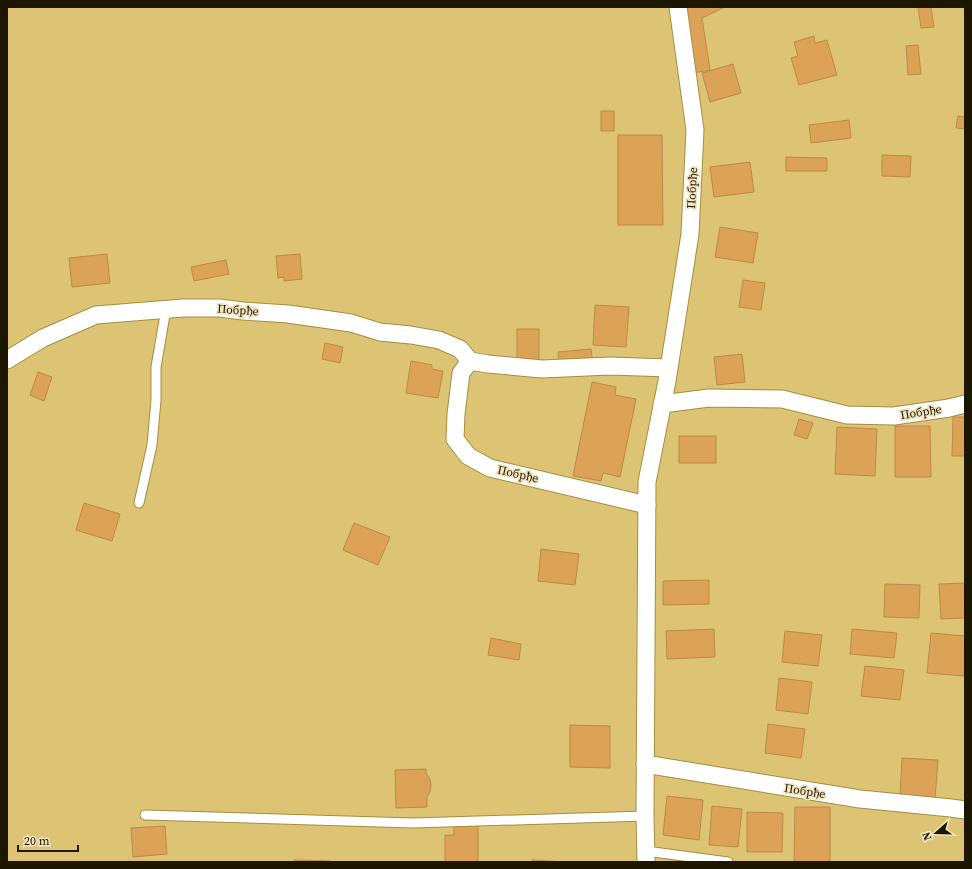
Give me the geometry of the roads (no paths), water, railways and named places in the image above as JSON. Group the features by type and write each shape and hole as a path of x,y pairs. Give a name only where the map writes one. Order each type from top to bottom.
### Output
{"street":[{"name":"Побрђе","path":"646,856 645,764 647,482 669,368 690,234 695,130 678,7"},
{"name":"Побрђе","path":"7,360 43,338 96,315 184,308 220,308 243,312 288,314 351,324 380,332 440,340 460,349 470,361 461,372 456,414 455,440 468,456 490,468 646,505"},
{"path":"470,361 542,369 610,366 669,368"},
{"name":"Побрђе","path":"662,404 709,398 782,399 847,415 894,416 949,408 965,404"},
{"name":"Побрђе","path":"645,764 860,799 965,810"}],"lane":[{"path":"139,503 152,445 156,400 156,367 166,309"},
{"path":"145,815 412,823 645,816"},
{"path":"646,856 728,862"}]}
